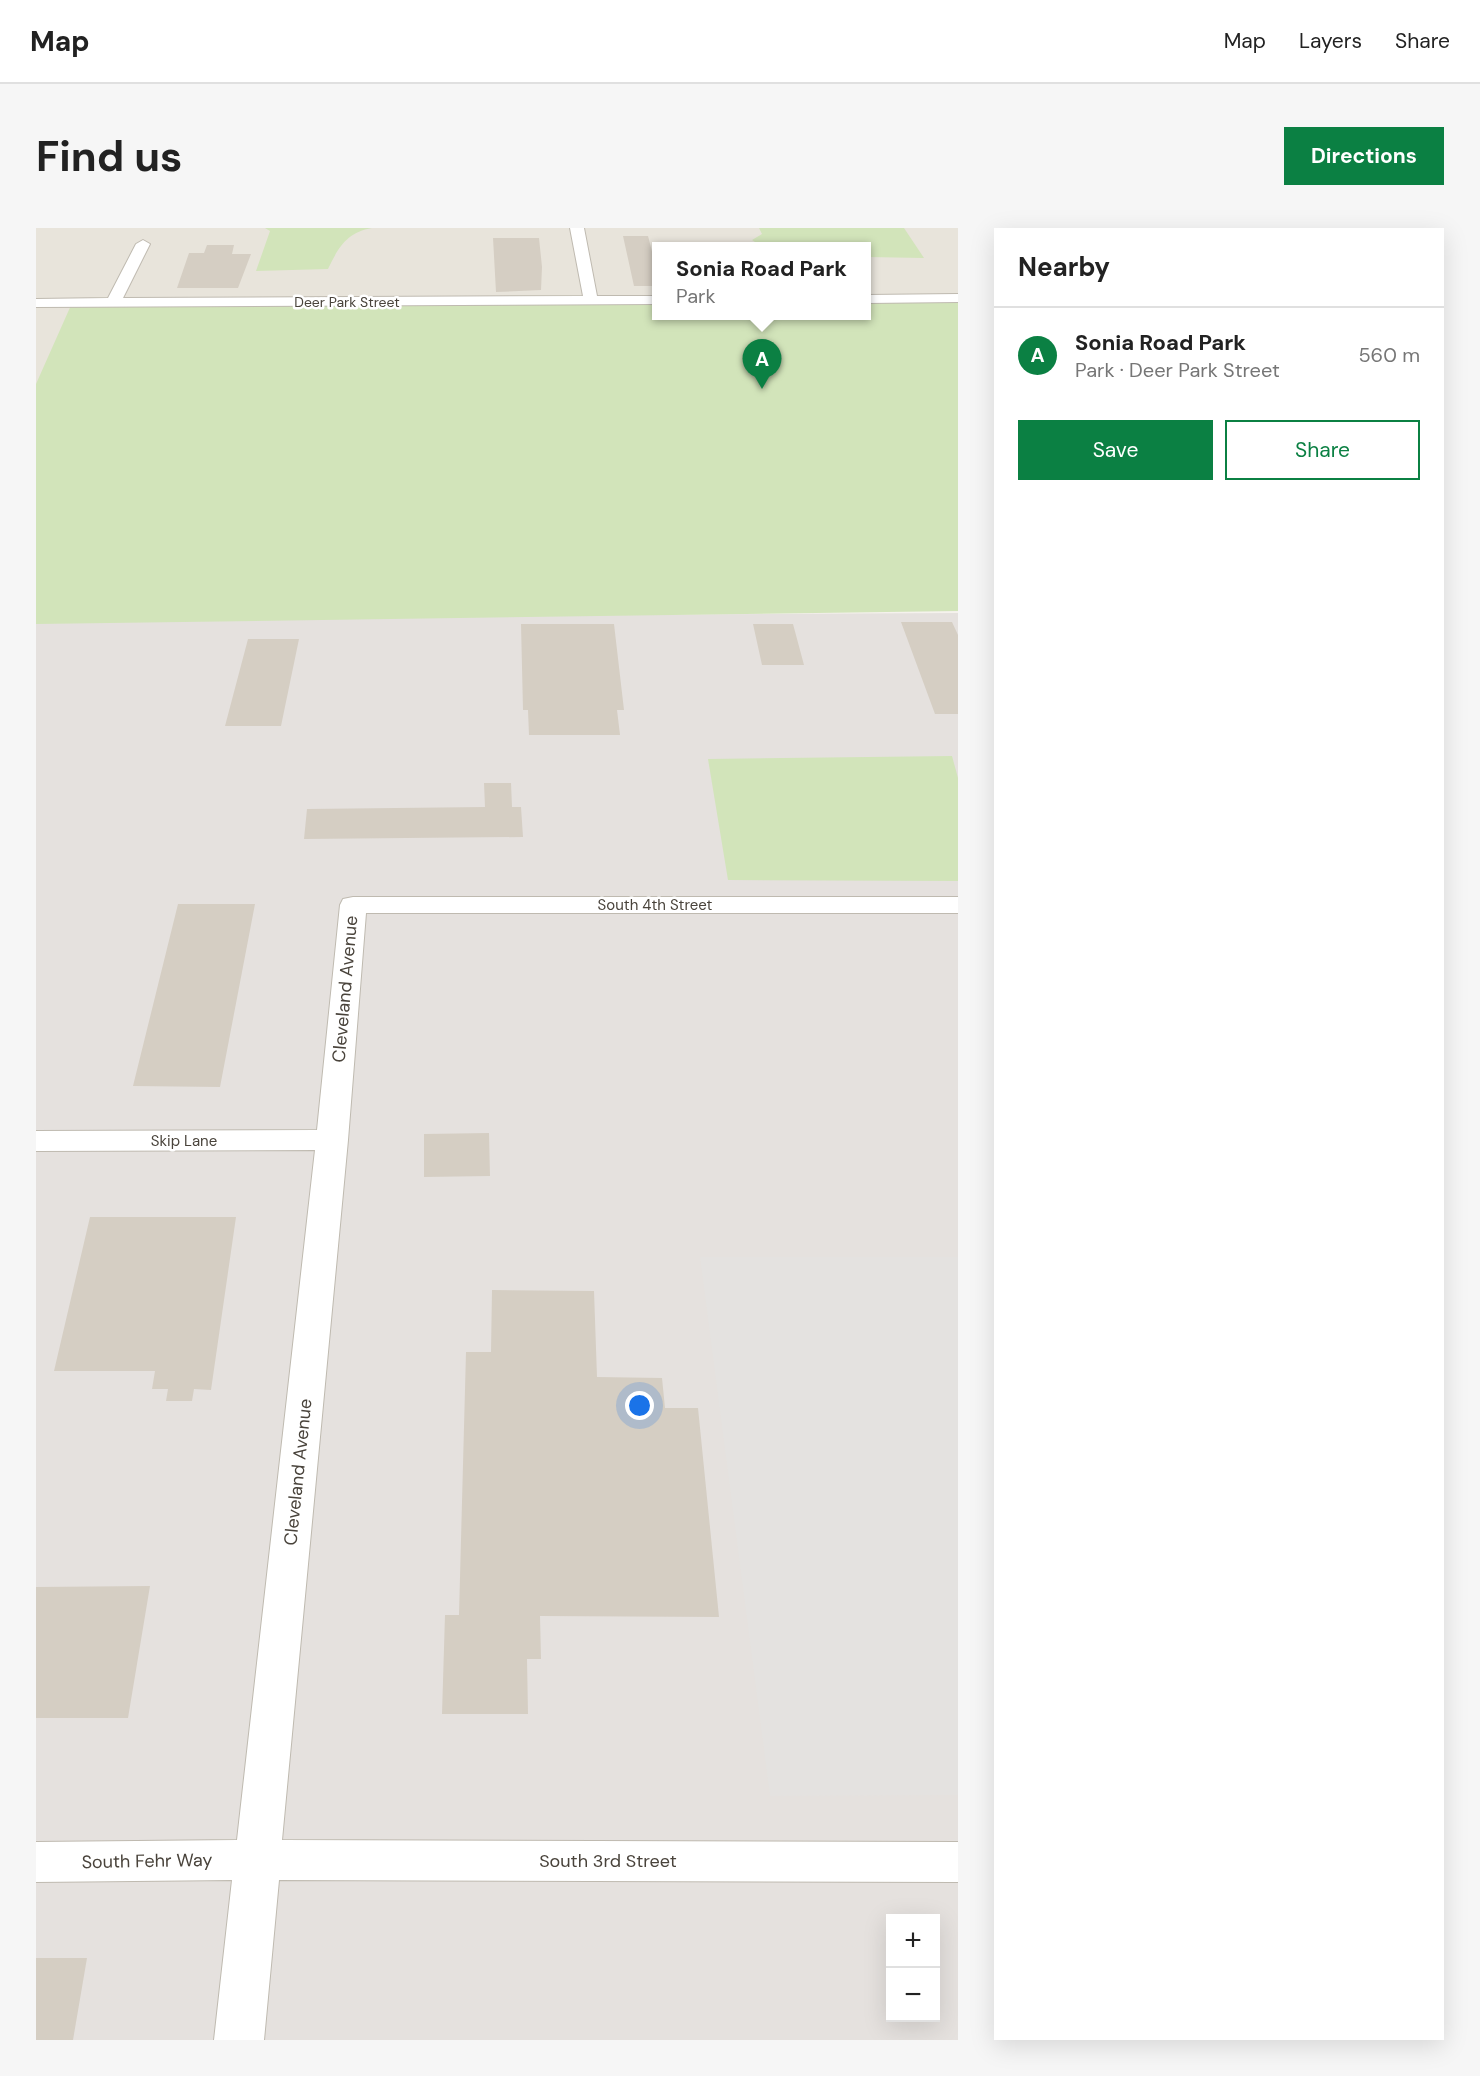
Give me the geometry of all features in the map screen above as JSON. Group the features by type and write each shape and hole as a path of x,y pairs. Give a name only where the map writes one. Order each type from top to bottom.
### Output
{"street":[{"path":"577,228 591,301"},
{"path":"113,303 143,244"},
{"path":"871,299 958,298"},
{"name":"Deer Park Street","path":"36,303 652,300"},
{"name":"South 4th Street","path":"353,905 958,905"},
{"name":"Cleveland Avenue","path":"239,2040 332,1140 353,905"},
{"name":"Skip Lane","path":"36,1141 332,1140"},
{"name":"South 3rd Street","path":"257,1860 958,1862"},
{"name":"South Fehr Way","path":"36,1863 257,1860"}],"shaded area":[{"path":"36,228 958,228 958,305 871,306 871,242 652,242 652,308 36,436"},
{"path":"958,613 958,2040 36,2040 36,618"},
{"path":"700,1257 958,1257 958,1795 770,1796"}],"green space":[{"path":"265,228 372,228 356,233 344,242 328,269 256,271 270,231"},
{"path":"759,228 904,228 924,258 871,257 871,242 755,242 752,240 762,234"},
{"path":"958,294 958,611 36,624 36,384 72,303 652,297 652,320 871,320 871,295"},
{"path":"952,756 958,778 958,881 728,880 708,759"}],"building":[{"path":"623,236 648,236 652,252 652,286 634,286"},
{"path":"493,238 539,238 542,267 541,290 496,292"},
{"path":"207,245 234,245 232,254 251,254 238,288 177,288 189,253 204,253"},
{"path":"901,622 952,622 958,635 958,714 935,714"},
{"path":"521,624 614,624 624,710 617,710 620,735 529,735 528,710 523,710"},
{"path":"753,624 793,624 804,665 762,665"},
{"path":"248,639 299,639 281,726 225,726"},
{"path":"484,783 511,783 512,807 521,807 523,837 304,839 307,809 485,807"},
{"path":"178,904 255,904 220,1087 133,1086"},
{"path":"489,1133 490,1176 424,1177 424,1134"},
{"path":"90,1217 236,1217 211,1390 194,1389 192,1401 166,1401 168,1389 152,1389 155,1371 54,1371"},
{"path":"492,1290 594,1291 597,1377 662,1378 665,1408 698,1408 719,1617 540,1616 541,1659 527,1659 528,1714 442,1714 445,1615 459,1615 466,1352 491,1352"},
{"path":"150,1586 128,1718 36,1718 36,1587"},
{"path":"36,1958 87,1958 73,2040 36,2040"}],"place":[{"name":"Sonia Road Park","path":"762,389"}]}
